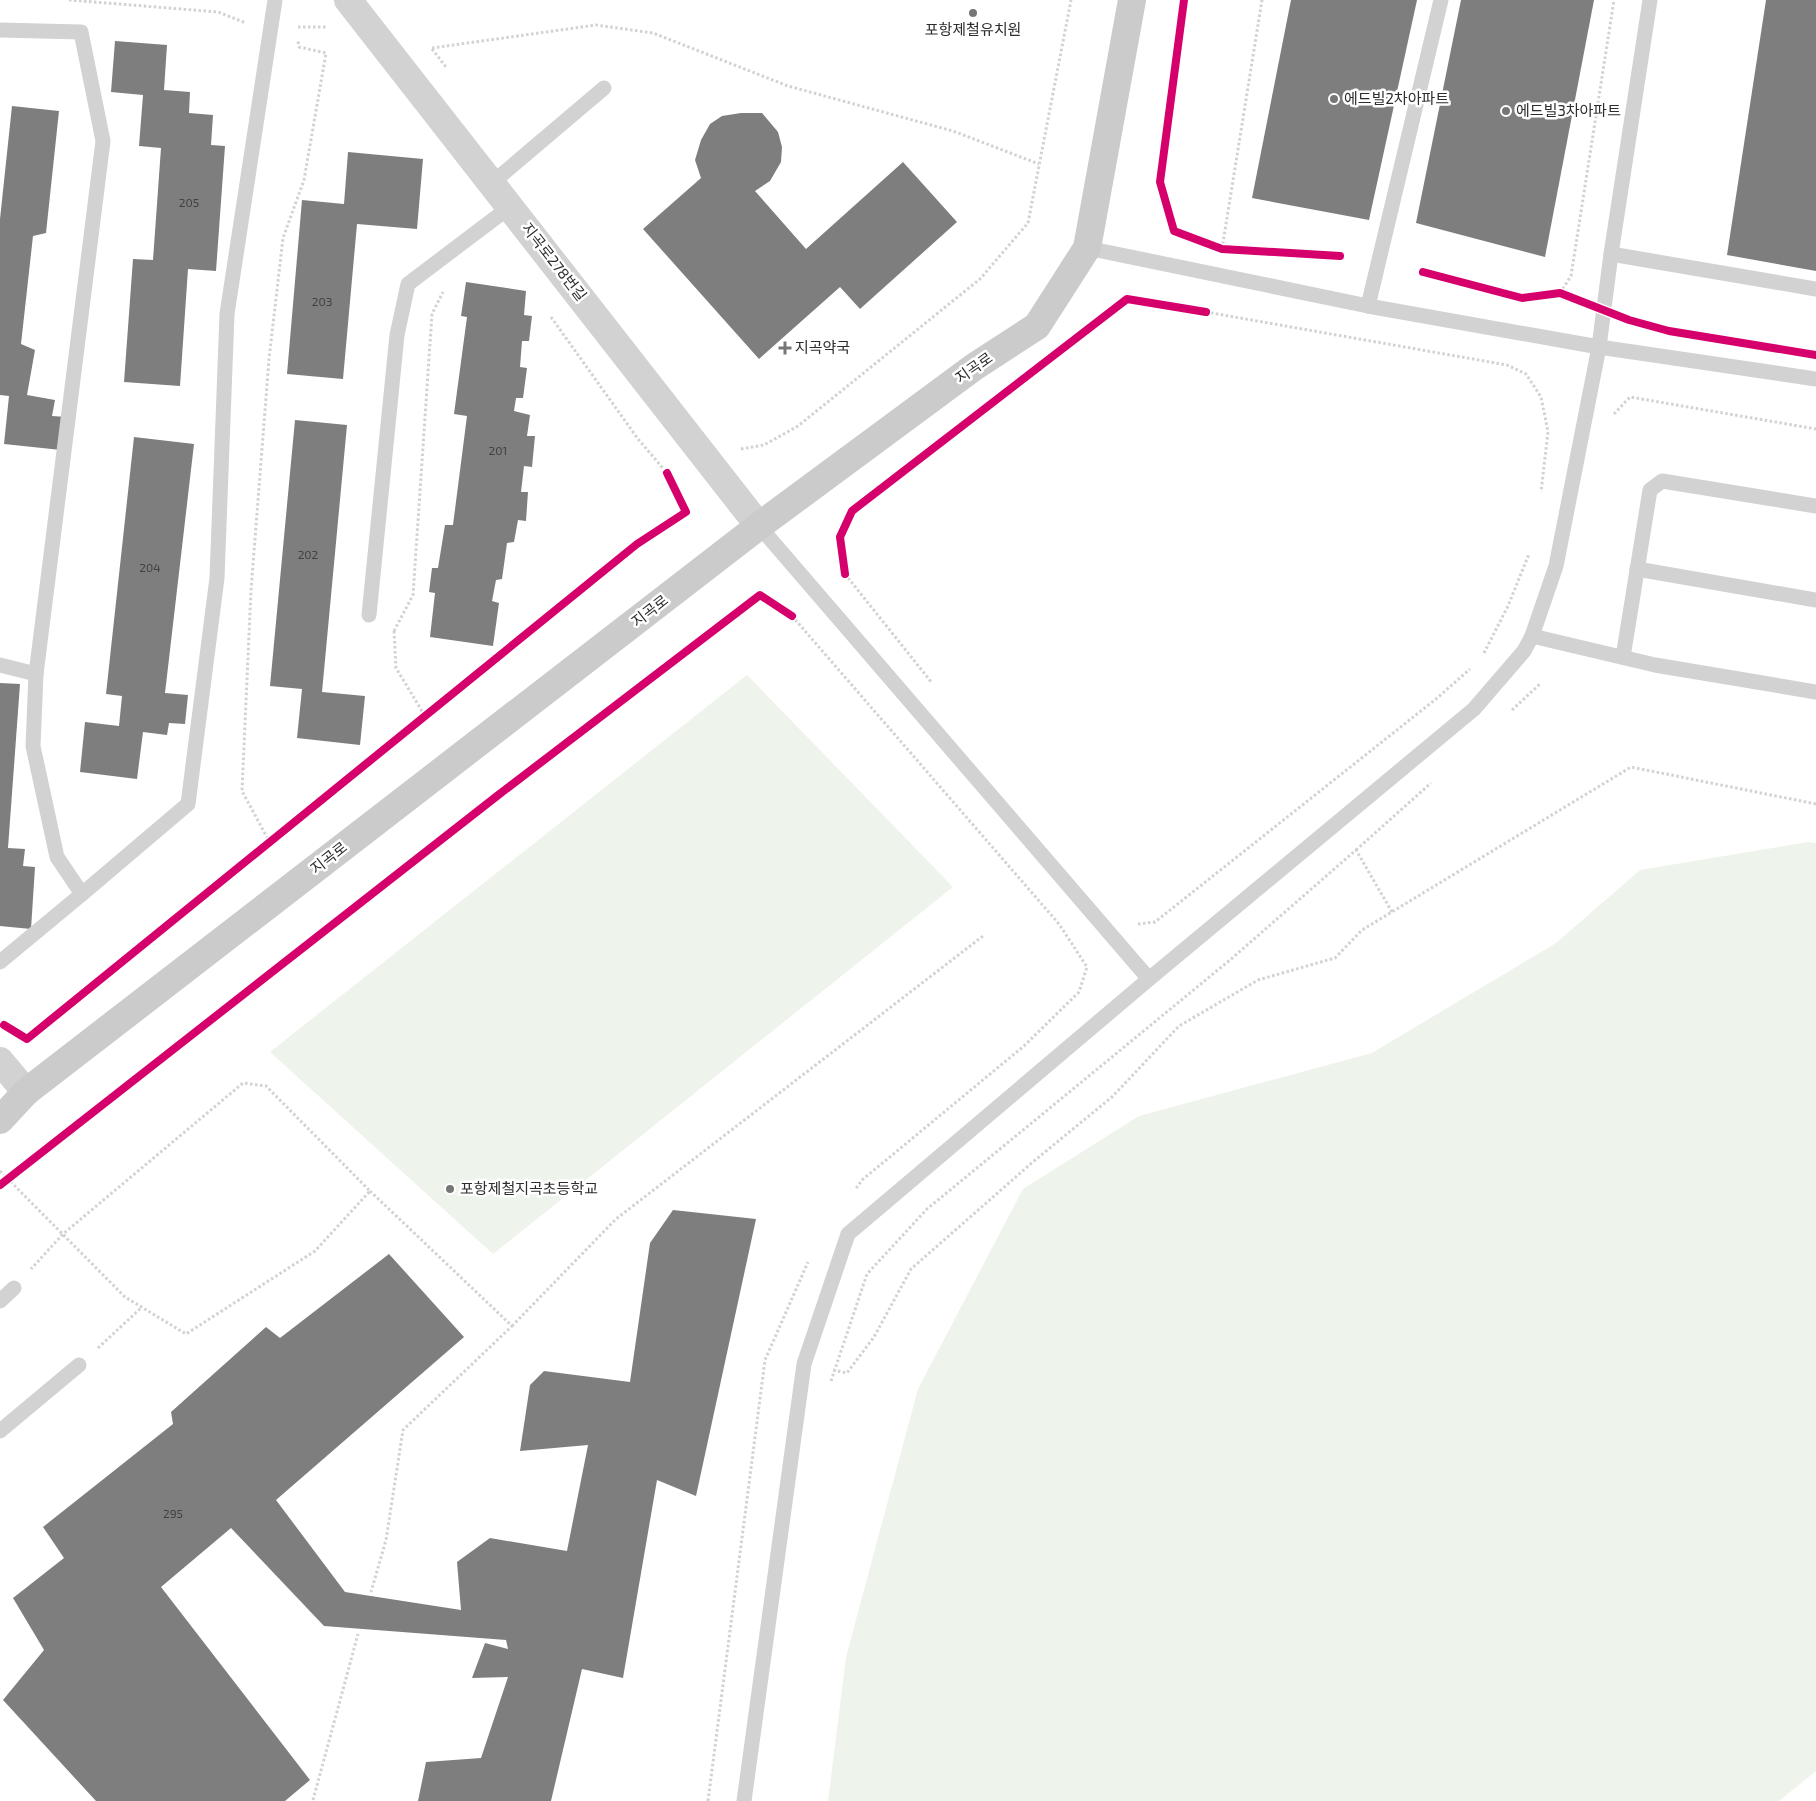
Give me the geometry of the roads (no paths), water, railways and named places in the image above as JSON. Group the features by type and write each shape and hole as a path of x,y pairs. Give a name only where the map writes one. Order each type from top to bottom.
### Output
{"main road":[{"name":"지곡로","path":"0,1120 26,1092 759,526 974,367 1037,326 1087,248 1132,0"}],"street":[{"name":"지곡로278번길","path":"348,0 511,206 759,526"},
{"path":"0,1061 26,1092"}],"lane":[{"path":"0,962 188,804 217,578 228,314 274,0"},
{"path":"1368,306 1441,0"},
{"path":"744,1801 804,1364 848,1234 1149,979 1474,709 1524,651 1532,636 1556,566 1599,347 1611,254 1650,0"},
{"path":"0,30 81,32 95,92 102,141 36,674 33,746 57,857 82,894"},
{"path":"492,183 604,88"},
{"path":"369,615 397,335 408,284 511,206"},
{"path":"1087,248 1368,306 1599,347 1816,379"},
{"path":"1611,254 1816,289"},
{"path":"1623,657 1650,490 1662,481 1816,506"},
{"path":"759,526 1149,979"},
{"path":"1637,569 1816,600"},
{"path":"1532,636 1623,657 1816,692"},
{"path":"0,665 36,674"},
{"path":"0,1302 14,1288"},
{"path":"0,1431 79,1365"}],"place":[{"name":"포항제철유치원","path":"973,13"},
{"name":"에드빌2차아파트","path":"1334,99"},
{"name":"에드빌3차아파트","path":"1506,111"},
{"name":"지곡약국","path":"785,348"},
{"name":"포항제철지곡초등학교","path":"450,1189"}]}
